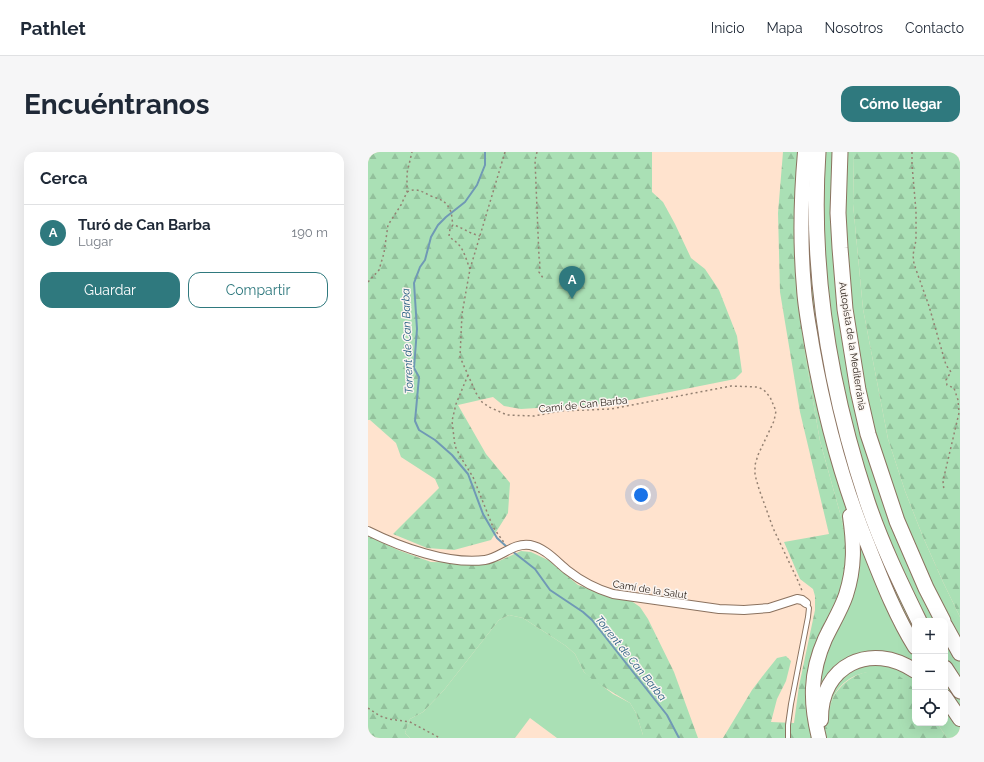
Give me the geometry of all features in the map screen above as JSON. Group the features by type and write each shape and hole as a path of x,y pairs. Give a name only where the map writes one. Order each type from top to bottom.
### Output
{"highway":[{"path":"805,152 801,224 804,289 820,387 833,442 858,520 890,598 912,641"},
{"path":"818,152 816,179 818,265 824,325 845,426 867,502 900,583 918,618"},
{"name":"Autopista de la Mediterrània","path":"840,152 838,214 840,248 846,309 858,390 868,434 897,521 926,588 941,618"},
{"path":"819,738 814,719 812,700 815,672 825,640 846,595 852,572 854,556 846,486"},
{"path":"948,628 960,642"},
{"path":"948,631 960,653"},
{"path":"823,738 821,721 822,700 829,684 841,669 865,658 884,658 895,660 912,669"},
{"path":"948,673 960,691"},
{"path":"948,701 960,719"}],"street":[{"name":"Camí de la Salut","path":"368,531 397,543 448,559 485,560 494,558 521,544 538,547 583,581 596,588 613,594 719,609 744,610 769,608 797,600 802,600 806,603"}],"lane":[{"path":"788,738 791,704 808,617 809,608 806,603"}],"path":[{"path":"368,282 379,270 384,253 388,225 401,205 407,192 407,173 412,152"},
{"name":"Camí de Can Barba","path":"505,152 495,191 470,269 462,314 460,357 482,402 501,413 514,416 534,416 561,411 611,410 731,386 758,387 764,390 770,397 776,411 774,420 755,464 755,475 773,528 798,581 806,603"},
{"path":"537,152 535,160 540,265 539,272 544,278"},
{"path":"912,152 916,211 916,240 913,255 914,264 929,306 946,365 951,372 946,380 947,385 954,388 958,400 959,413 956,429 951,442 942,481 944,491"},
{"path":"407,192 412,189 419,190 442,199 451,212 452,225 449,236 463,249 470,269"},
{"path":"452,225 460,227 469,233 480,236"},
{"path":"468,375 456,404 452,421 455,446 474,477 493,527 510,550"},
{"path":"368,708 389,720 410,722 440,738"}],"green space":[{"path":"368,152 652,152 652,192 663,202 691,258 705,269 719,290 737,336 742,372 735,379 630,400 601,404 521,409 504,406 493,397 458,405 486,454 510,483 508,513 491,540 454,550 427,548 393,534 439,488 435,479 401,457 396,443 370,420 368,420"},
{"path":"783,152 798,152 794,235 798,302 820,441 847,543 845,572 840,589 809,665 805,685 806,705 830,707 840,688 857,675 867,672 889,672 899,676 912,687 912,726 939,726 947,738 723,738 752,690 765,673 777,658 786,656 791,661 786,681 777,699 771,722 794,723 799,686 815,610 815,596 813,589 800,579 784,542 829,534 800,412 780,292 778,213"},
{"path":"798,152 854,152 853,204 863,309 888,439 905,491 923,537 960,617 960,738 947,738 939,726 948,726 948,618 912,618 912,688 905,681 892,675 879,672 866,672 854,676 844,683 835,694 830,707 806,705 805,685 809,665 847,543 820,441 807,366 798,302 794,235"},
{"path":"854,152 960,152 960,617 923,537 905,491 888,439 863,309 853,204"},
{"path":"368,536 398,550 431,562 475,563 499,561 521,551 531,552 548,560 578,585 608,596 630,600 640,607 648,619 674,672 698,738 643,738 636,713 630,703 594,681 584,672 575,654 566,646 523,618 509,615 499,620 444,690 423,712 410,719 405,733 410,738 368,738"},
{"path":"509,615 523,618 566,646 575,654 584,672 613,694 630,703 636,713 643,738 557,738 530,718 515,738 410,738 405,733 410,719 423,712 444,690 499,620"}],"waterway":[{"name":"Torrent de Can Barba","path":"485,152 485,165 477,185 465,202 438,225 431,237 425,260 420,267 414,283 417,329 414,368 419,377 415,421 419,430 435,440 452,455 468,474 483,514 497,538 507,547"},
{"name":"Torrent de Can Barba","path":"512,551 535,569 550,590 583,612 592,620 667,715 679,738"}],"place":[{"name":"Turó de Can Barba","path":"572,299"}]}
